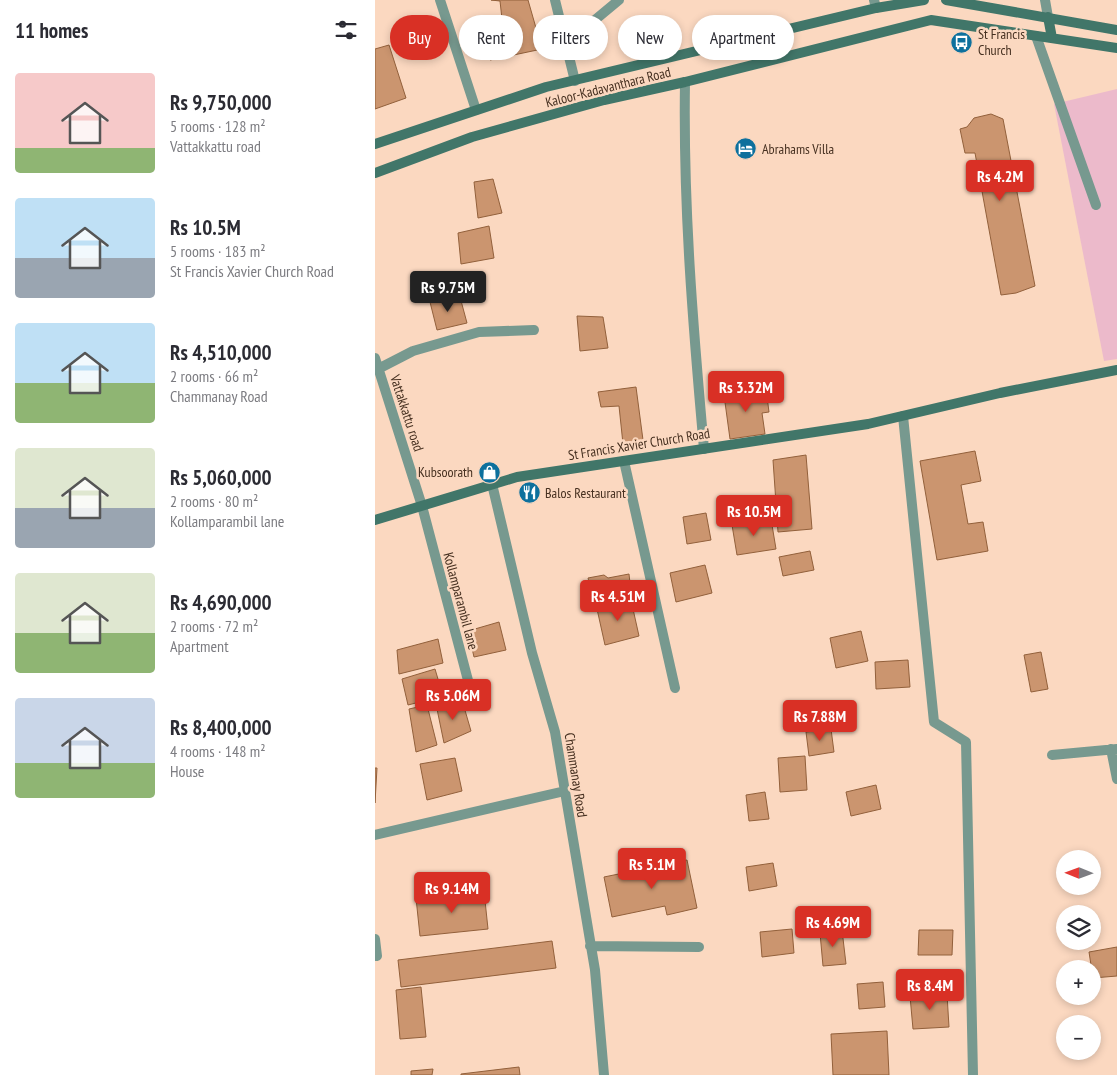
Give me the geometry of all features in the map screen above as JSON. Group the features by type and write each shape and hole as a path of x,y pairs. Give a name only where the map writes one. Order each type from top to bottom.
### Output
{"main road":[{"name":"Kaloor-Kadavanthara Road","path":"375,144 547,87 875,4 924,0"},
{"path":"946,0 1117,30"},
{"path":"1048,17 1052,38"},
{"name":"Kaloor-Kadavanthara Road","path":"375,173 472,137 604,100 685,82 931,20 1117,48"},
{"name":"St Francis Xavier Church Road","path":"375,520 517,477 868,424 1117,370"}],"street":[{"path":"441,0 476,110"},
{"path":"555,0 559,15"},
{"path":"601,15 619,0"},
{"path":"1045,0 1048,17"},
{"path":"1036,36 1097,206"},
{"path":"570,60 575,81"},
{"path":"685,82 686,204 690,292 703,448"},
{"path":"378,369 413,352 479,332 534,330"},
{"name":"Vattakkattu road","path":"375,358 422,506"},
{"path":"903,416 934,722 966,742 973,1075"},
{"path":"624,461 675,688"},
{"name":"Chammanay Road","path":"492,484 532,653 555,732 590,946 604,1075"},
{"name":"Kollamparambil lane","path":"422,506 474,703"},
{"path":"1052,755 1114,749 1117,779"},
{"path":"375,835 565,790"},
{"path":"375,939 377,956 375,956"},
{"path":"590,946 699,947"}],"shaded area":[{"path":"1117,89 1117,359 1104,361 1054,104"}],"building":[{"path":"491,0 528,0 533,18 533,51 523,53 523,15 502,15 500,1"},
{"path":"389,45 390,60 394,60 406,98 375,109 375,49"},
{"path":"991,114 1003,119 1035,286 1016,293 1001,295 975,153 965,153 960,129 967,127 974,118"},
{"path":"493,179 502,213 478,218 474,182"},
{"path":"489,226 494,258 461,264 458,233"},
{"path":"460,297 467,323 437,330 430,302"},
{"path":"577,316 603,317 608,348 580,351"},
{"path":"636,387 643,440 623,444 619,406 601,407 598,392"},
{"path":"766,389 769,412 762,413 765,434 730,439 724,395"},
{"path":"975,451 981,481 961,485 968,524 983,522 988,551 937,560 920,461"},
{"path":"806,455 812,529 778,532 773,460"},
{"path":"706,513 711,540 687,544 683,517"},
{"path":"771,519 776,549 737,555 732,525"},
{"path":"810,551 814,570 783,576 779,557"},
{"path":"705,565 712,593 676,602 670,573"},
{"path":"629,574 631,592 594,602 588,578 604,575 608,578"},
{"path":"631,600 639,636 605,645 597,609"},
{"path":"499,622 506,650 474,657 468,631"},
{"path":"861,631 868,661 836,668 830,638"},
{"path":"438,639 443,663 399,674 397,650"},
{"path":"1041,652 1048,689 1031,692 1024,655"},
{"path":"908,660 910,687 876,689 875,662"},
{"path":"435,669 443,696 408,705 402,679"},
{"path":"462,700 471,731 444,743 437,709"},
{"path":"427,705 437,745 416,752 409,709"},
{"path":"831,729 834,752 809,756 806,732"},
{"path":"805,756 807,790 780,792 778,758"},
{"path":"455,758 462,791 427,800 420,764"},
{"path":"375,768 377,768 375,803"},
{"path":"876,785 881,809 851,816 846,792"},
{"path":"765,792 769,819 749,821 746,795"},
{"path":"687,860 697,908 667,915 665,906 612,917 604,877"},
{"path":"773,863 777,886 749,891 746,867"},
{"path":"484,891 488,929 420,936 416,898"},
{"path":"792,929 794,953 762,957 760,932"},
{"path":"842,930 846,964 823,966 820,933"},
{"path":"919,930 953,930 952,955 918,955"},
{"path":"552,941 556,968 401,987 398,960"},
{"path":"1117,947 1117,976 1101,977 1101,960 1090,960 1089,952"},
{"path":"883,982 885,1007 859,1009 857,984"},
{"path":"421,987 426,1037 400,1039 396,990"},
{"path":"947,994 949,1027 913,1029 910,996"},
{"path":"887,1031 889,1075 833,1075 831,1034"},
{"path":"519,1067 520,1075 461,1075 461,1074"},
{"path":"433,1069 432,1075 411,1075 411,1071"}],"place":[{"name":"St Francis Church","path":"962,42"},
{"name":"Abrahams Villa","path":"746,149"},
{"name":"Kubsoorath","path":"489,472"},
{"name":"Balos Restaurant","path":"529,493"}]}
